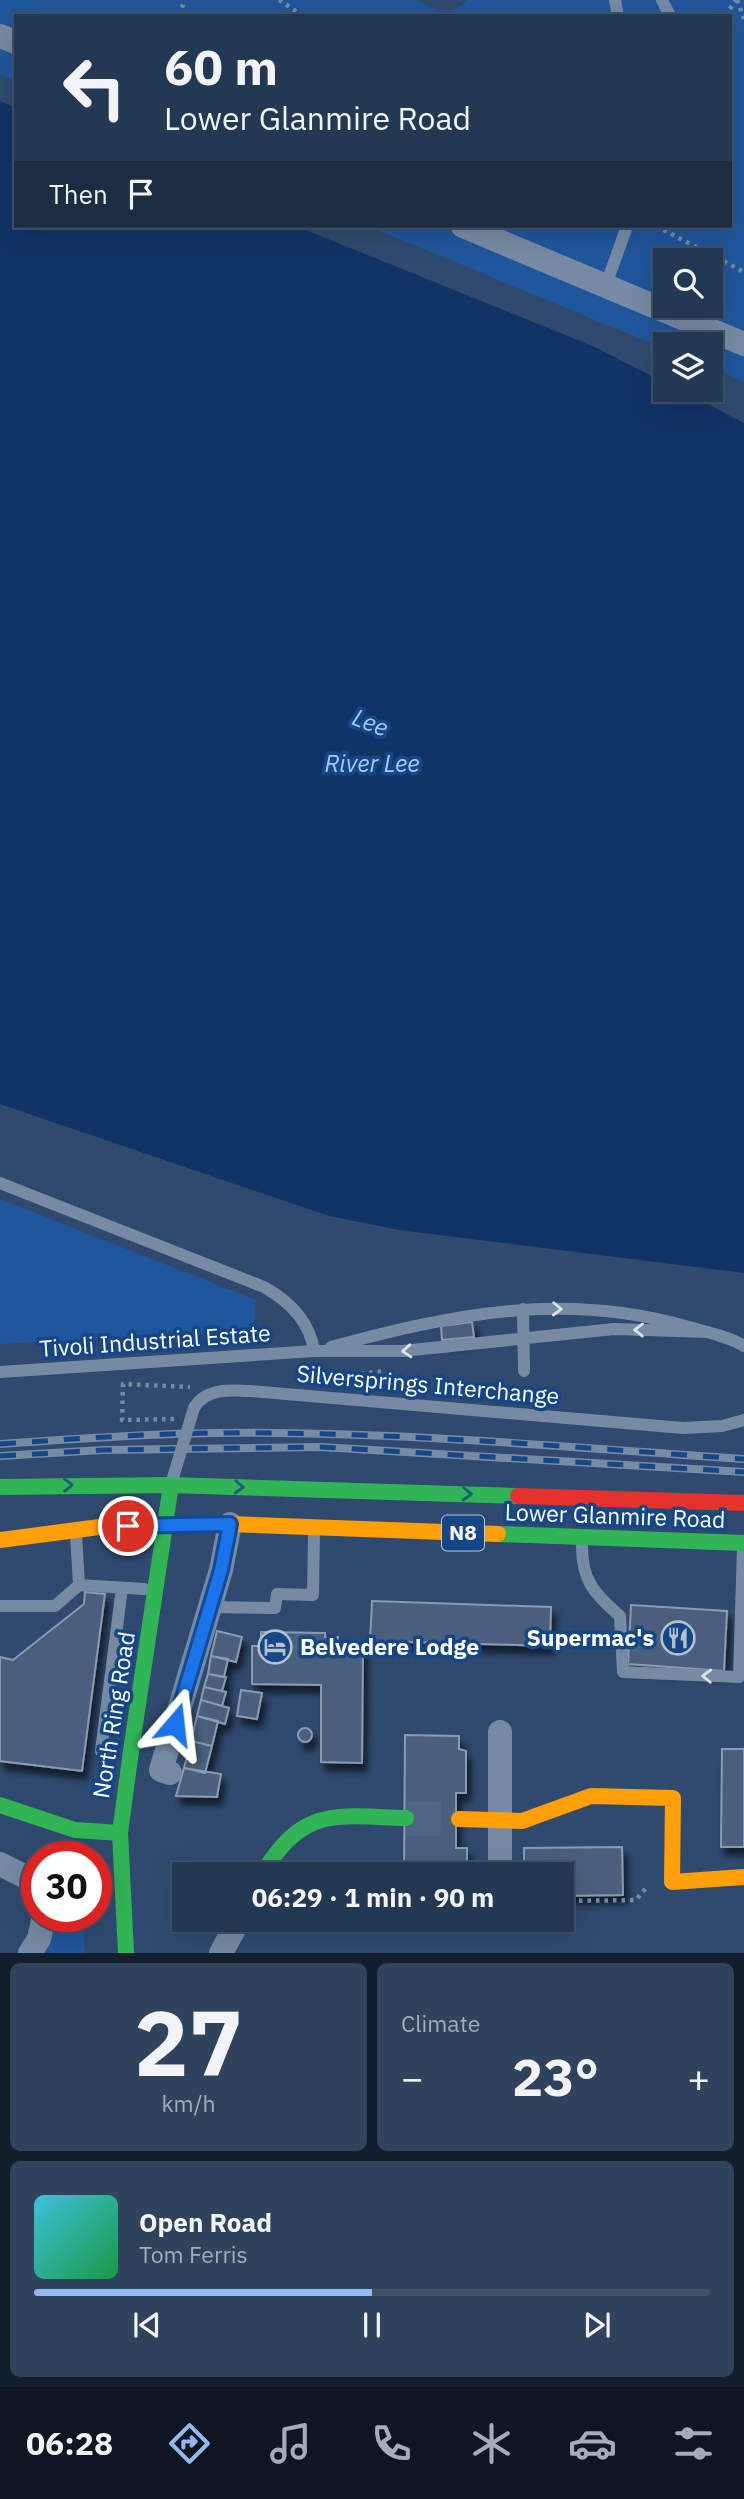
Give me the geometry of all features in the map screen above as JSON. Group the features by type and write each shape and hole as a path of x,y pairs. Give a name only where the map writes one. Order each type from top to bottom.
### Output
{"main road":[{"path":"0,1487 171,1485 744,1503"},
{"name":"North Ring Road","path":"126,1953 120,1833 171,1485"},
{"name":"Lower Glanmire Road","path":"0,1524 74,1520 107,1526"},
{"name":"Lower Glanmire Road","path":"0,1540 107,1526 230,1524 743,1543"},
{"path":"459,1819 522,1821 591,1796 673,1798 662,1882 744,1877"},
{"path":"0,1805 75,1830 120,1833"},
{"path":"268,1862 292,1832 318,1818 406,1818"}],"street":[{"path":"468,228 744,344"},
{"path":"170,1773 162,1770 210,1607 230,1524"},
{"path":"500,1732 500,1862"},
{"path":"0,1864 21,1874"},
{"path":"30,1953 41,1932"},
{"path":"221,1953 232,1932"}],"lane":[{"path":"606,285 626,228"},
{"path":"0,1184 264,1287 288,1303 306,1325 314,1351"},
{"path":"314,1351 440,1319 523,1309 621,1313 658,1318 708,1332 744,1346"},
{"path":"523,1309 524,1371"},
{"path":"314,1351 403,1351 614,1329 708,1332"},
{"name":"Tivoli Industrial Estate","path":"0,1372 314,1351"},
{"name":"Silversprings Interchange","path":"192,1413 204,1397 217,1392 250,1391 683,1428 722,1426 744,1420"},
{"path":"171,1485 192,1413"},
{"path":"210,1607 275,1608 277,1594 313,1595 314,1527"},
{"path":"76,1532 79,1585"},
{"path":"582,1538 581,1561 594,1594 620,1616 623,1672 738,1677 743,1543"},
{"path":"0,1606 55,1606 79,1585 144,1589"},
{"path":"101,1751 122,1588"}],"path":[{"path":"279,0 300,14"},
{"path":"736,0 744,19"},
{"path":"660,228 744,272"},
{"path":"325,1378 388,1370"},
{"path":"192,1413 122,1420 123,1384 197,1387"},
{"path":"574,1902 636,1900 662,1882"}],"shaded area":[{"path":"0,0 416,0 429,7 449,10 467,0 744,0 744,382 723,373 723,332 653,332 653,344 373,228 732,228 732,14 14,14 14,80 0,75"},
{"path":"0,1199 256,1300 253,1331 0,1344"},
{"path":"42,1932 84,1932 85,1953 36,1953"}],"water":[{"name":"River Lee","path":"0,101 14,107 14,228 301,228 595,347 653,377 653,402 703,402 744,423 744,1273 399,1230 329,1216 0,1104"}],"building":[{"path":"472,1322 474,1337 442,1340 441,1326"},
{"path":"85,1592 105,1594 82,1771 0,1761 0,1657 13,1660 84,1604"},
{"path":"372,1601 551,1607 550,1646 370,1641"},
{"name":"Supermac's","path":"631,1605 727,1611 724,1671 628,1664"},
{"path":"217,1631 242,1637 236,1662 211,1656"},
{"path":"261,1632 325,1633 325,1637 338,1637 338,1646 363,1646 362,1763 321,1762 321,1685 252,1684 252,1646 261,1646"},
{"path":"211,1656 228,1659 224,1677 208,1674"},
{"path":"208,1674 226,1677 222,1691 204,1687"},
{"path":"204,1687 226,1692 222,1706 201,1700"},
{"path":"241,1690 262,1693 257,1719 237,1716"},
{"path":"201,1700 229,1708 225,1724 197,1716"},
{"path":"197,1716 218,1721 212,1746 191,1741"},
{"path":"305,1728 310,1730 310,1740 305,1742 300,1740 298,1735 300,1730"},
{"path":"405,1735 459,1736 459,1749 466,1751 466,1793 456,1793 456,1848 467,1848 467,1862 404,1862"},
{"path":"191,1741 212,1746 205,1773 184,1768"},
{"path":"722,1749 744,1749 744,1847 721,1847"},
{"path":"184,1768 221,1774 217,1797 176,1796"},
{"path":"622,1847 623,1895 574,1896 574,1862 524,1862 524,1848"}],"tunnel":[{"path":"406,1818 459,1819"}],"railway":[{"path":"0,1444 160,1434 279,1433 478,1441 744,1459"},
{"path":"0,1456 103,1450 321,1447 744,1472"}],"traffic: fast":[{"path":"0,1487 171,1485 518,1496"},
{"path":"131,1751 171,1485"},
{"path":"498,1534 744,1543"},
{"path":"126,1953 120,1833 131,1751"},
{"path":"0,1805 75,1830 120,1833"},
{"path":"270,1862 292,1836 323,1820 359,1816 406,1818"}],"traffic: slow":[{"path":"0,1540 107,1526 230,1524 498,1534"},
{"path":"459,1819 522,1821 591,1796 673,1798 672,1882 744,1877"}],"traffic: jam":[{"path":"518,1496 744,1503"}],"place":[{"name":"Supermac's","path":"678,1638"},
{"name":"Belvedere Lodge","path":"275,1647"}],"route":[{"path":"128,1526 230,1524 221,1570 175,1724"}],"water label":[{"name":"Lee","path":"370,723"}]}
